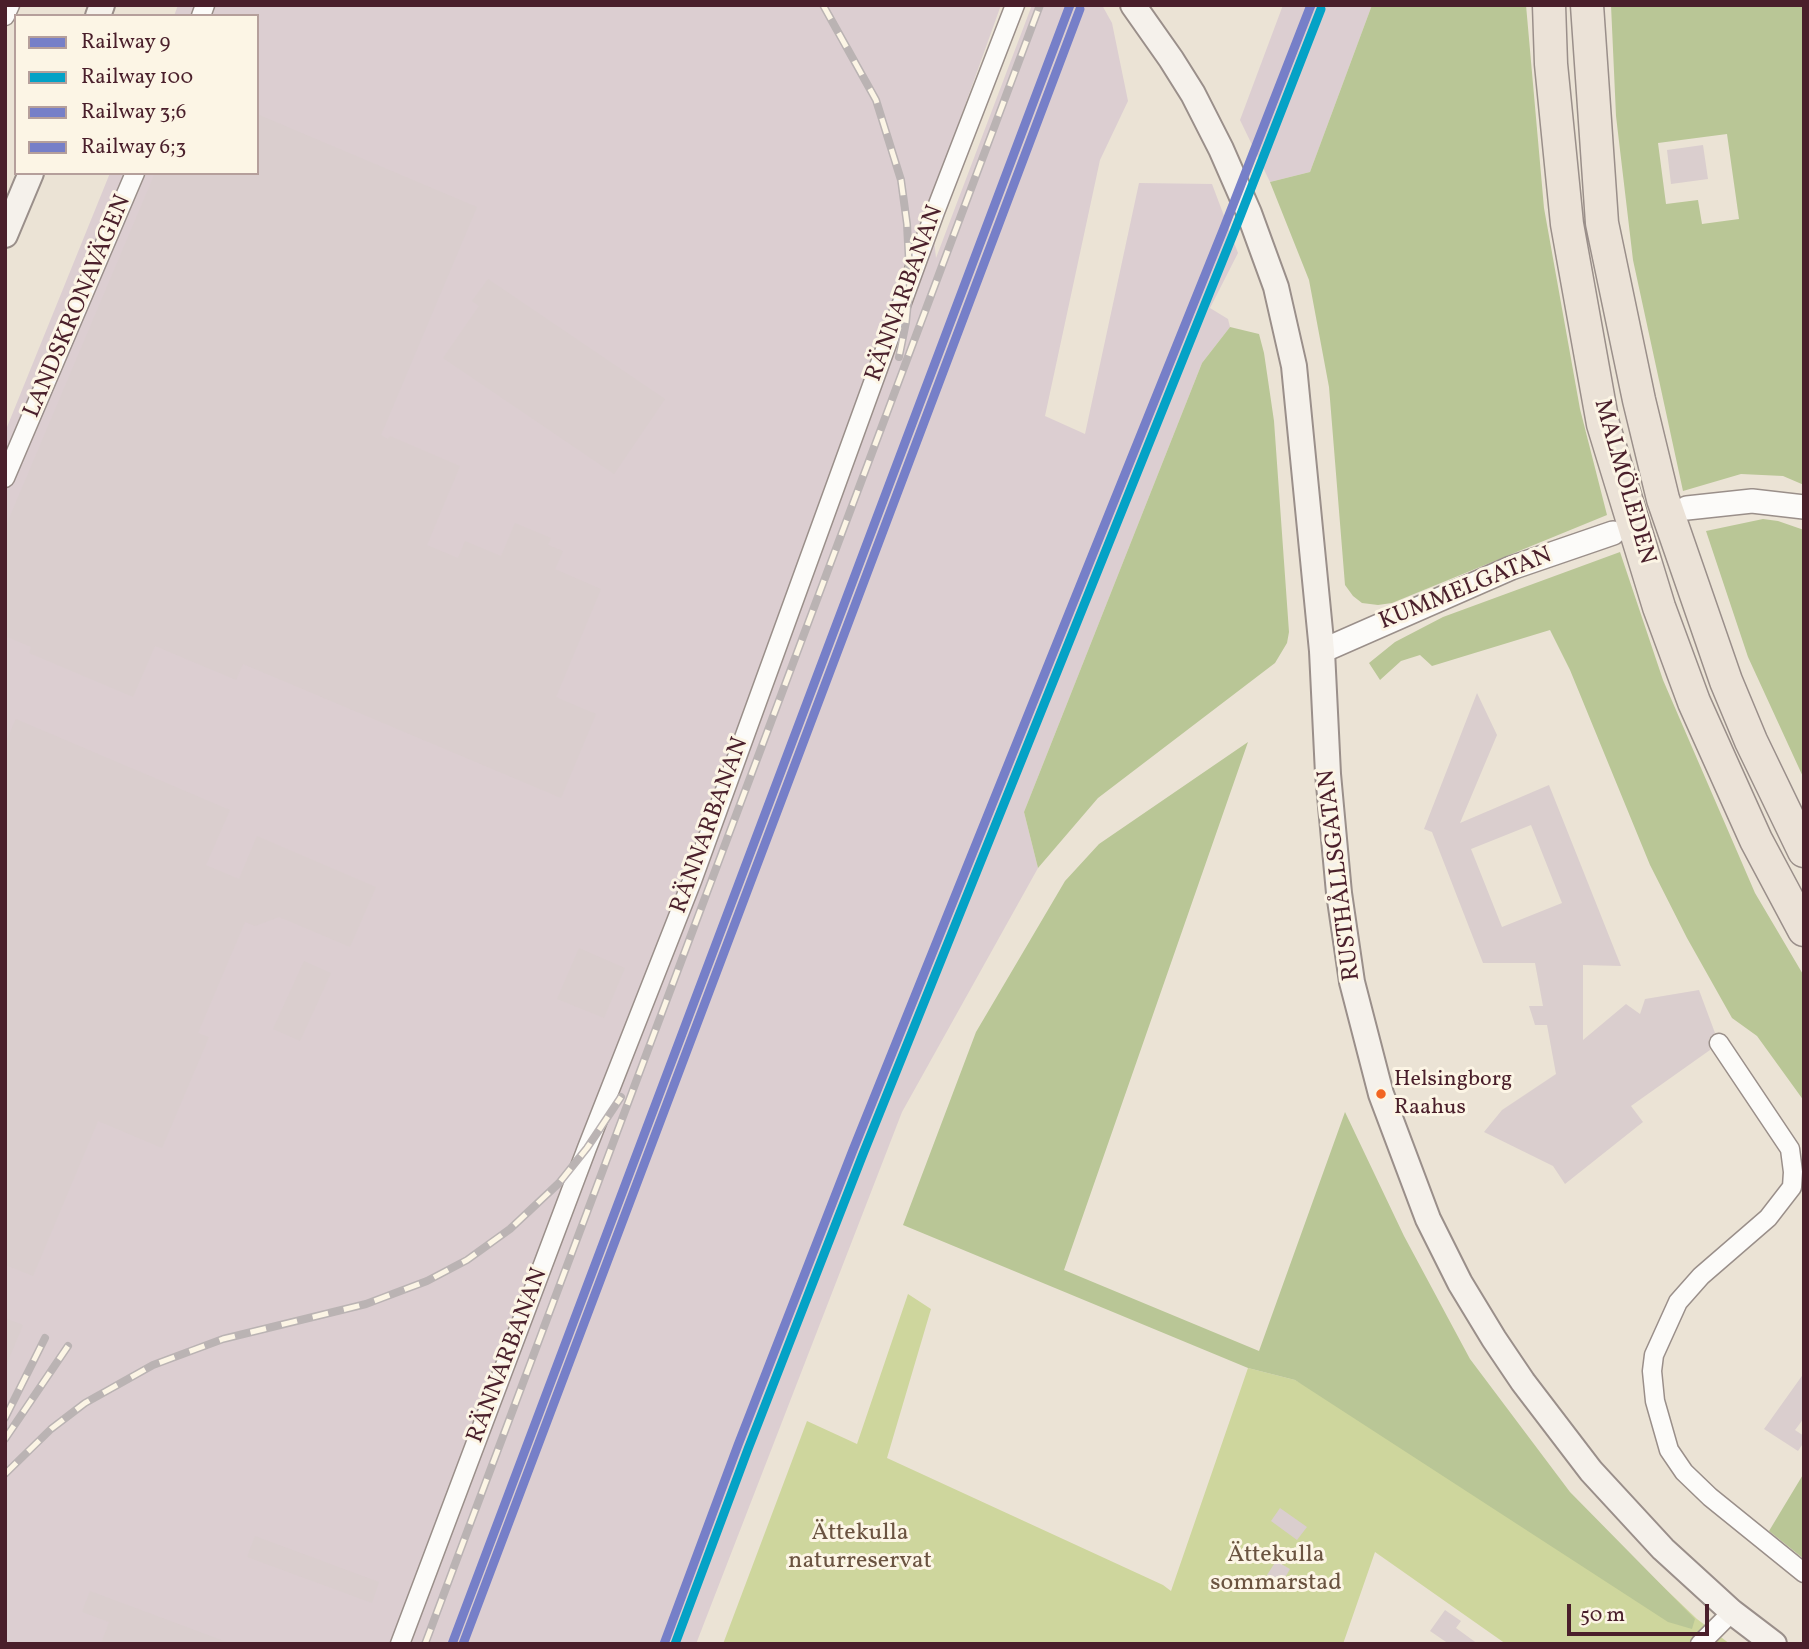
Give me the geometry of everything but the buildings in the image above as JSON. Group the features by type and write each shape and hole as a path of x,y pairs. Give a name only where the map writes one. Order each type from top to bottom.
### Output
{"highway":[{"name":"MALMÖLEDEN","path":"1549,5 1551,64 1567,223 1603,424 1659,607 1694,702 1756,840 1804,930"},
{"name":"MALMÖLEDEN","path":"1587,5 1602,223 1660,486 1694,593 1727,681 1751,741 1804,851"}],"main road":[{"name":"RUSTHÅLLSGATAN","path":"1140,15 1193,94 1221,149 1249,213 1276,287 1294,366 1322,651 1336,866 1352,982 1381,1094 1428,1219 1460,1283 1494,1339 1591,1471 1663,1549 1732,1612 1774,1644"},
{"path":"5,235 30,175"}],"street":[{"path":"5,16 10,5"},
{"name":"RÄNNARBANAN","path":"400,1644 587,1148 692,881 935,212 1015,5"},
{"name":"LANDSKRONAVÄGEN","path":"5,478 134,175"},
{"path":"1688,508 1752,501 1804,507"},
{"name":"KUMMELGATAN","path":"1322,651 1511,568 1613,533"},
{"path":"1719,1043 1790,1149 1792,1187 1768,1218 1701,1276 1678,1302 1654,1355 1652,1371 1655,1401 1669,1450 1684,1472 1804,1573"},
{"path":"1700,1644 1732,1612"}],"shaded area":[{"path":"178,5 1001,5 930,203 936,258 1032,5 1102,5 1112,23 1128,101 1100,160 1045,416 1085,434 1139,183 1212,184 1238,253 1210,308 1228,319 1230,327 1202,363 1024,812 1038,868 902,1112 696,1644 5,1644 5,432 109,175 259,175 259,14 175,14"},
{"path":"1283,5 1372,5 1310,172 1270,182 1240,120"}],"green space":[{"path":"1372,5 1526,5 1544,208 1580,409 1607,515 1392,603 1378,605 1362,603 1345,585 1329,387 1309,280 1270,182 1310,172"},
{"path":"1611,5 1804,5 1804,485 1783,476 1741,474 1683,491 1633,260 1616,116","holes":["1727,134 1739,219 1702,224 1698,200 1666,204 1658,143"]},
{"path":"1230,327 1259,334 1264,353 1274,421 1289,632 1287,643 1275,663 1098,798 1038,868 1024,812 1202,363"},
{"path":"1763,519 1804,530 1804,779 1748,657 1706,531"},
{"path":"1620,552 1663,680 1755,893 1804,976 1804,1101 1757,1036 1732,1018 1687,938 1650,865 1570,670 1550,630 1432,666 1420,655 1401,661 1380,680 1369,663 1395,642 1443,617"},
{"path":"1248,742 1064,1270 1259,1351 1345,1112 1404,1236 1470,1359 1570,1492 1695,1619 1692,1629 1668,1622 1295,1380 1248,1368 903,1225 976,1032 1065,881 1099,844"},
{"path":"908,1294 931,1309 887,1458 1171,1591 1248,1368 1295,1380 1633,1558 1697,1619 1730,1644 1506,1644 1375,1552 1343,1644 723,1644 807,1421 857,1444"},
{"path":"1804,1473 1804,1559 1769,1531"}],"railway":[{"path":"823,5 876,100 901,180 907,224 910,282 899,357"},
{"path":"425,1644 1040,5"},
{"path":"5,1474 51,1429 85,1403 153,1365 223,1339 366,1304 427,1281 467,1260 510,1229 559,1183 587,1148 621,1097"},
{"path":"5,1418 45,1338"},
{"path":"5,1439 68,1346"}],"rail line":[{"name":"3;6","path":"452,1644 1070,5"},
{"name":"9","path":"664,1644 853,1150 1311,5"},
{"name":"6;3","path":"463,1644 1080,9"},
{"name":"100","path":"675,1644 863,1154 1321,9"}],"place":[{"name":"Helsingborg Raahus","path":"1381,1094"}],"park label":[{"name":"Ättekulla naturreservat","path":"860,1549"},
{"name":"Ättekulla sommarstad","path":"1276,1571"}]}
